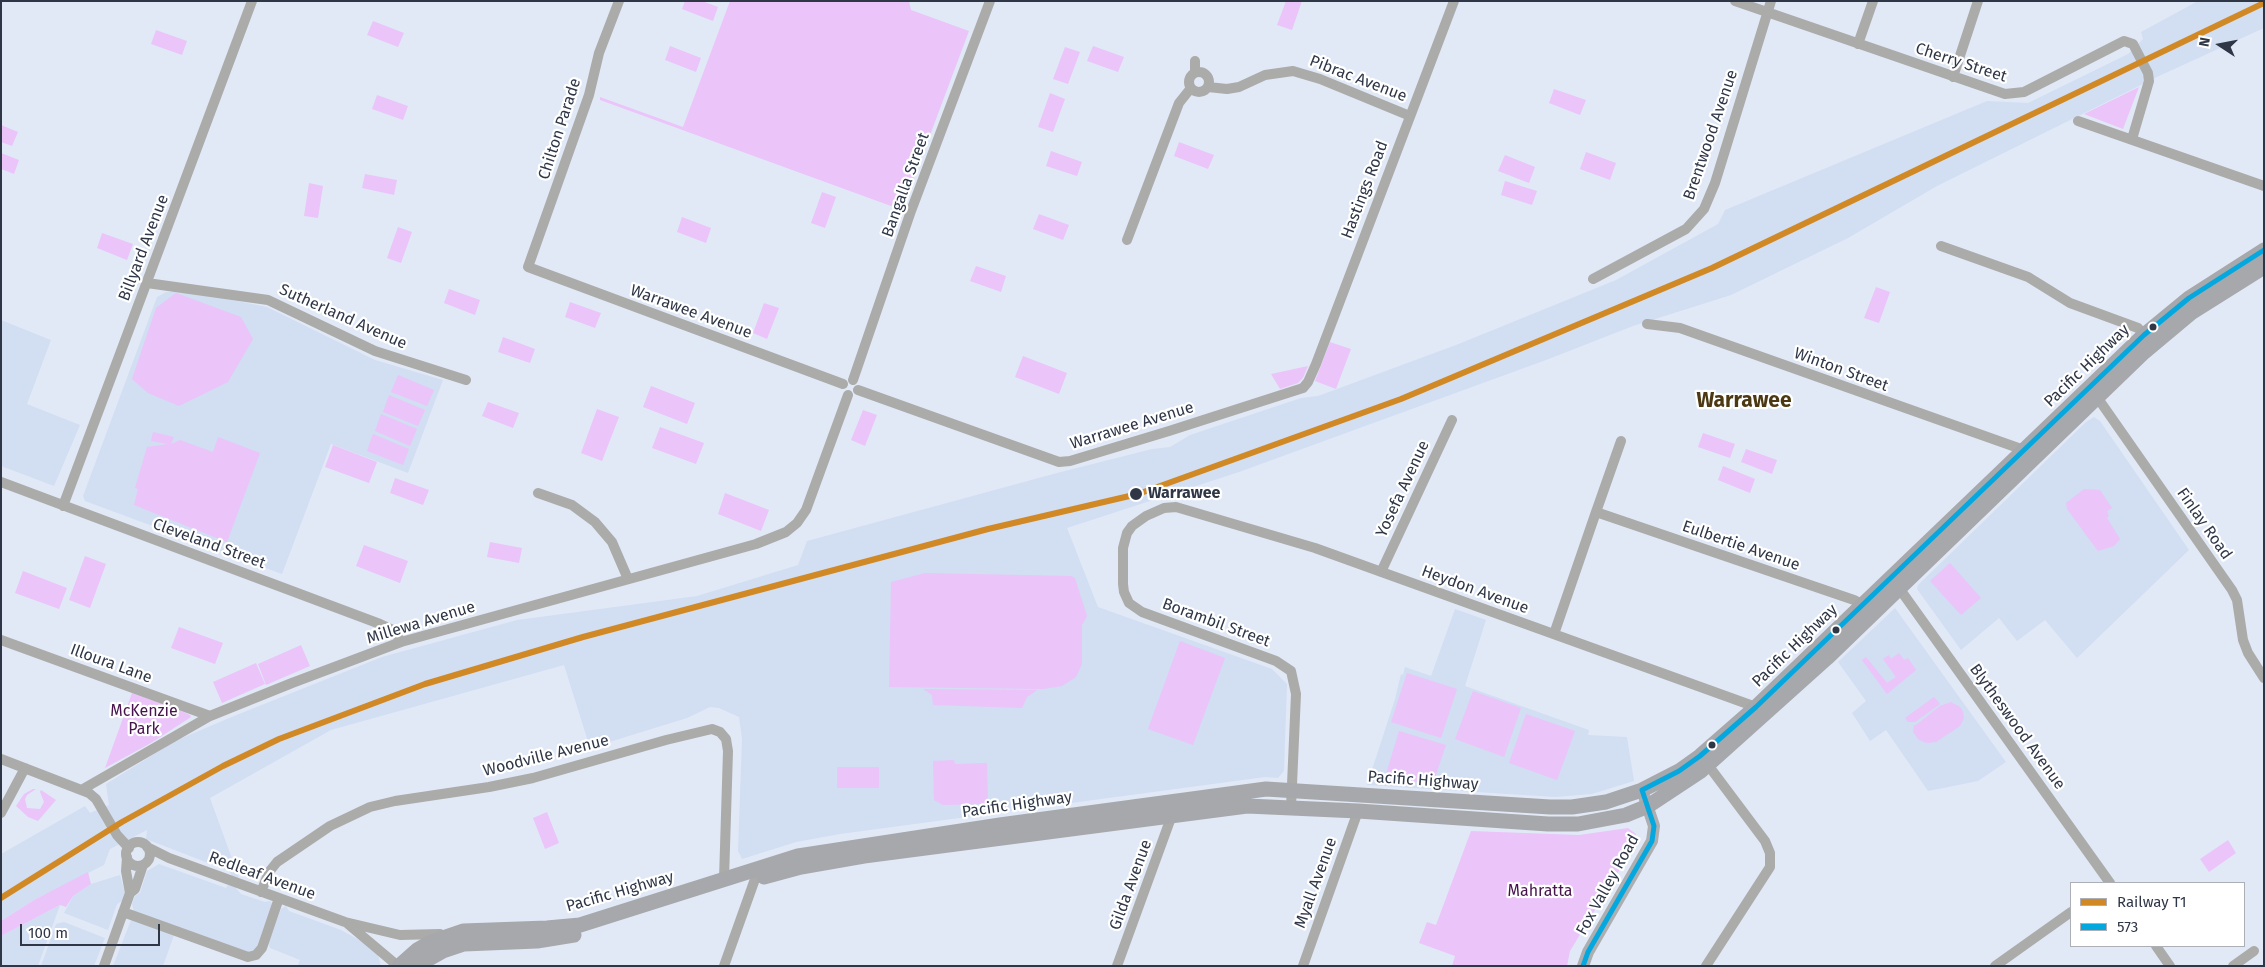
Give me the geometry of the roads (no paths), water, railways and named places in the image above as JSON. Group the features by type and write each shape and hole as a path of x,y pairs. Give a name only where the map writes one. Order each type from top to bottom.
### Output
{"highway":[{"name":"Pacific Highway","path":"399,966 431,942 463,932 580,925 798,856 863,845 1266,789 1421,801 1550,807 1572,807 1606,802 1642,790 1679,771 1700,756 1869,608 2024,450 2144,335 2189,298 2264,250"},
{"name":"Pacific Highway","path":"416,966 442,951 464,944 537,941 581,934 755,879 826,862 1172,815 1248,806 1358,811 1524,823 1578,824 1623,816 1648,806 1680,786 1708,765 1827,658 1869,608 1899,588 2142,354 2191,313 2264,267"}],"main road":[{"name":"Fox Valley Road","path":"1583,966 1588,952 1651,845 1654,826 1642,790"}],"street":[{"name":"Billyard Avenue","path":"64,506 252,1"},
{"name":"Chilton Parade","path":"528,267 589,95 599,53 619,1"},
{"name":"Bangalla Street","path":"853,380 911,211 990,1"},
{"name":"Hastings Road","path":"1303,388 1308,382 1316,364 1454,1"},
{"name":"Cherry Street","path":"1735,1 2005,94 2024,92 2124,41 2133,44 2148,73 2148,88 2132,139"},
{"name":"Brentwood Avenue","path":"1592,279 1686,229 1704,209 1715,183 1771,1"},
{"path":"1858,44 1873,1"},
{"path":"1954,77 1978,1"},
{"path":"1191,88 1189,80 1195,72 1195,61"},
{"name":"Pibrac Avenue","path":"1208,87 1227,89 1239,87 1266,75 1293,71 1320,79 1410,116"},
{"path":"1191,88 1200,92 1208,87 1207,76 1203,72 1195,72"},
{"path":"1127,240 1179,102 1191,88"},
{"path":"2078,121 2264,186"},
{"path":"1941,246 2028,277 2070,303 2138,328 2144,335"},
{"name":"Warrawee Avenue","path":"528,267 843,384"},
{"name":"Sutherland Avenue","path":"147,283 268,300 375,351 466,380"},
{"name":"Winton Street","path":"1647,324 1680,328 2024,450"},
{"path":"846,380 853,380 858,385 853,393 842,390 843,384 846,380"},
{"name":"Warrawee Avenue","path":"853,393 1059,462 1070,461 1303,388"},
{"name":"Millewa Avenue","path":"83,789 210,716 292,682 401,642 756,544 786,532 797,523 806,510 853,393"},
{"name":"Finlay Road","path":"2097,397 2232,590 2237,600 2243,640 2248,653 2264,678"},
{"name":"Yosefa Avenue","path":"1381,572 1452,420"},
{"path":"1554,634 1621,441"},
{"name":"Cleveland Street","path":"1,482 380,624 393,630 401,642"},
{"path":"538,493 572,506 595,522 612,542 628,579"},
{"name":"Borambil Street","path":"1181,508 1170,506 1146,516 1132,526 1127,533 1123,548 1123,584 1126,598 1142,612 1276,661 1291,671 1296,694 1291,807"},
{"name":"Heydon Avenue","path":"1181,508 1315,548 1756,707"},
{"name":"Eulbertie Avenue","path":"1596,512 1869,608"},
{"name":"Blytheswood Avenue","path":"1899,588 2109,882"},
{"name":"Illoura Lane","path":"1,640 210,716"},
{"name":"Woodville Avenue","path":"261,892 269,872 277,862 330,826 370,807 395,800 489,787 533,778 666,740 712,729 720,732 726,739 728,751 724,879"},
{"path":"1,759 83,789 96,799 128,852 132,864 145,864 169,858"},
{"path":"1706,966 1770,867 1770,853 1765,841 1708,765"},
{"path":"1,813 25,768"},
{"name":"Myall Avenue","path":"1303,966 1358,811"},
{"name":"Gilda Avenue","path":"1117,966 1172,815"},
{"path":"104,966 130,893 126,871 128,852 136,843 142,843 147,847 150,856 135,889 130,893"},
{"name":"Redleaf Avenue","path":"147,847 169,858 345,922 400,935 463,932"},
{"path":"724,966 755,879"},
{"path":"123,912 229,951 252,957 262,948 280,898"},
{"path":"1995,966 2070,913"},
{"name":"Redleaf Avenue","path":"345,922 399,966"},
{"path":"2157,947 2170,966"},
{"path":"2233,966 2254,951"}],"rail line":[{"name":"T1","path":"1,898 122,822 223,766 279,739 425,684 583,637 988,529 1138,494 1401,399 1712,268 2264,3"}],"place":[{"name":"Warrawee","path":"1136,494"}],"district":[{"name":"Warrawee","path":"1744,401"}],"park label":[{"name":"McKenzie Park","path":"144,721"},
{"name":"Mahratta","path":"1540,892"}]}
